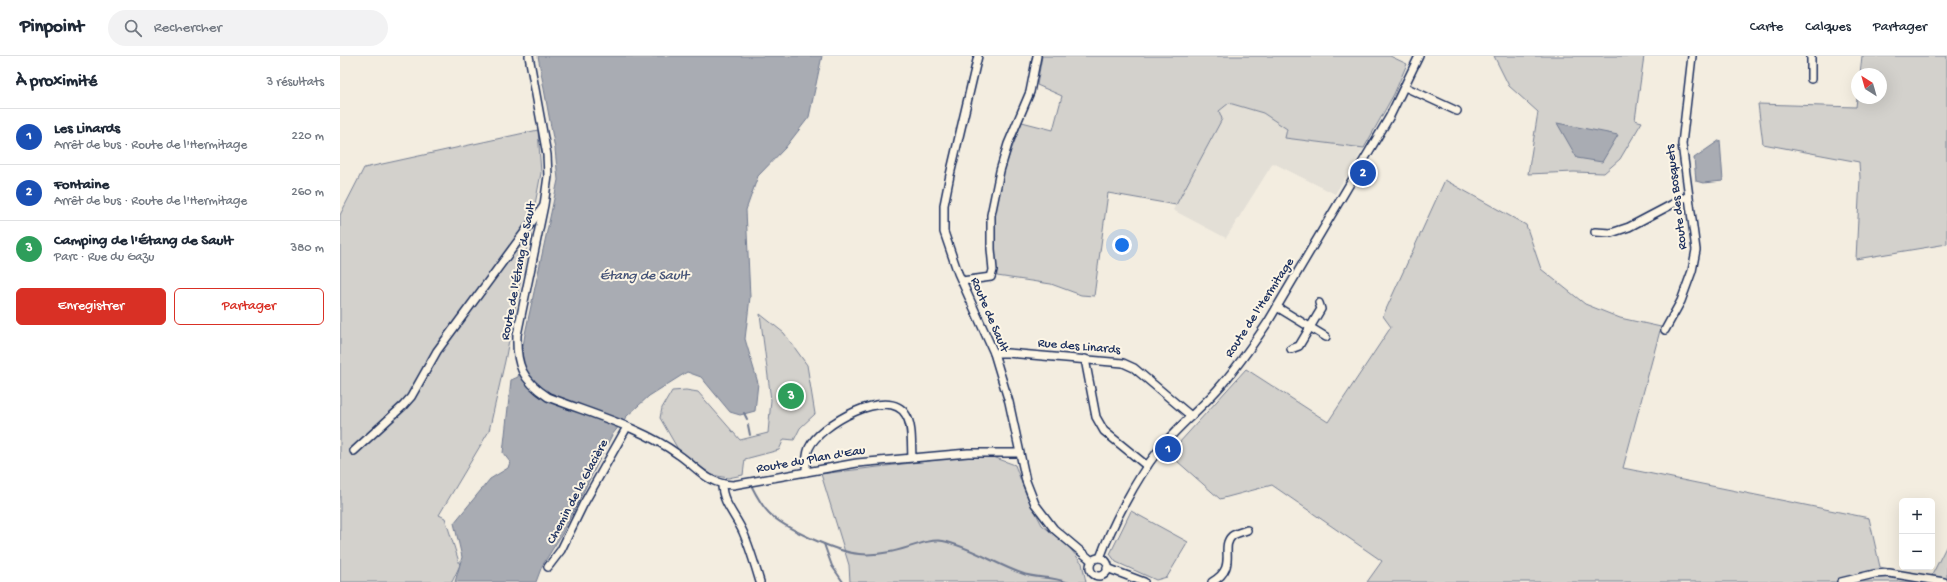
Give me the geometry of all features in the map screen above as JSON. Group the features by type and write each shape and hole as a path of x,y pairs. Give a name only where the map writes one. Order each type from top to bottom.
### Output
{"street":[{"name":"Route de l'Étang de Sault","path":"529,56 546,155 548,176 544,205 517,335 518,362 528,382 548,397 626,427"},
{"name":"Route de Sault","path":"978,56 944,205 944,232 962,281 994,353 1009,402 1026,481 1036,504 1044,519 1092,561"},
{"path":"962,281 991,277 993,270 991,250 991,215 1000,171 1008,144 1030,92 1037,56"},
{"name":"Route de l'Hermitage","path":"1100,558 1132,491 1147,466 1159,450 1217,390 1247,354 1277,307 1390,116 1419,56"},
{"name":"Route des Bosquets","path":"1665,330 1681,301 1695,260 1695,235 1688,196 1682,137 1692,56"},
{"path":"1811,56 1811,79"},
{"path":"1405,87 1457,111"},
{"path":"1595,232 1611,233 1629,227 1688,196"},
{"path":"354,451 411,397 437,351 544,205"},
{"path":"1291,349 1299,346 1321,309 1319,303"},
{"path":"1277,307 1326,337"},
{"name":"Rue des Linards","path":"994,353 1123,363 1129,365 1192,416"},
{"path":"1085,359 1099,424 1104,431 1147,466"},
{"path":"806,472 809,447 822,432 866,407 883,404 897,406 906,415 910,428 912,458"},
{"path":"626,427 671,449 713,482 722,485 722,492 725,501 751,550 760,582"},
{"name":"Chemin de la Glacière","path":"548,567 561,550 626,427"},
{"name":"Route du Plan d'Eau","path":"722,485 733,485 857,463 968,453 1019,453"},
{"path":"1212,582 1222,575 1228,564 1229,541 1231,536 1247,530"},
{"path":"1100,558 1105,560 1107,568 1104,573 1096,579 1090,570 1092,561 1100,558"},
{"path":"1107,568 1144,582"},
{"path":"1841,582 1874,574 1889,573 1944,582"}],"shaded area":[{"path":"1042,56 1390,56 1407,64 1394,94 1364,148 1285,138 1287,129 1263,113 1229,103 1219,111 1222,119 1176,205 1108,193 1094,296 1081,295 1051,284 997,276 991,213 1004,169 1022,122 1053,130 1062,96 1037,85"},
{"path":"1494,56 1644,56 1635,120 1642,122 1620,159 1604,173 1574,172 1528,174 1538,112 1509,86"},
{"path":"1862,56 1947,56 1947,244 1856,259 1860,178 1859,162 1763,144 1758,104 1856,107 1856,104 1887,104 1887,68 1861,68"},
{"path":"1229,103 1263,113 1287,129 1285,138 1364,148 1335,194 1273,163 1226,238 1173,210 1222,119 1219,111"},
{"path":"538,130 541,173 505,361 489,431 439,515 445,518 460,565 452,582 340,582 340,215 364,168"},
{"path":"1445,180 1526,225 1541,269 1585,304 1620,318 1661,327 1623,468 1869,518 1880,567 1931,577 1947,545 1947,582 1367,582 1382,561 1272,485 1220,499 1169,454 1246,369 1328,422 1391,327 1383,316"},
{"path":"760,314 784,333 807,365 815,414 800,428 794,440 784,439 779,450 745,459 743,475 728,478 712,475 679,451 660,418 662,408 672,391 686,390 698,392 740,440 768,433 771,400"},
{"path":"985,454 1015,465 1026,494 1042,525 1068,546 1082,563 1086,582 850,582 849,565 821,474"},
{"path":"1131,511 1188,542 1167,577 1156,580 1116,562 1110,554"}],"water":[{"name":"Étang de Sault","path":"538,56 822,56 809,117 785,148 758,176 746,210 750,297 745,339 758,383 755,411 740,415 730,412 701,377 687,372 649,396 627,416 612,435 562,534 542,566 536,582 455,582 462,557 454,523 490,479 508,468 510,462 503,453 511,380 518,377 525,334 558,180 555,149"},
{"path":"1557,123 1618,135 1602,162 1577,158"},
{"path":"1720,140 1723,181 1703,183 1696,181 1694,158"}],"waterway":[{"path":"744,413 747,419"},
{"path":"748,425 750,435"},
{"path":"751,485 764,507 777,519 812,539 838,549 859,554 874,554 896,551 931,541 943,541 973,551 1021,573 1066,582"},
{"path":"824,544 832,566 843,582"}],"place":[{"name":"Fontaine","path":"1363,173"},
{"name":"Camping de l'Étang de Sault","path":"791,396"},
{"name":"Les Linards","path":"1168,449"}]}
